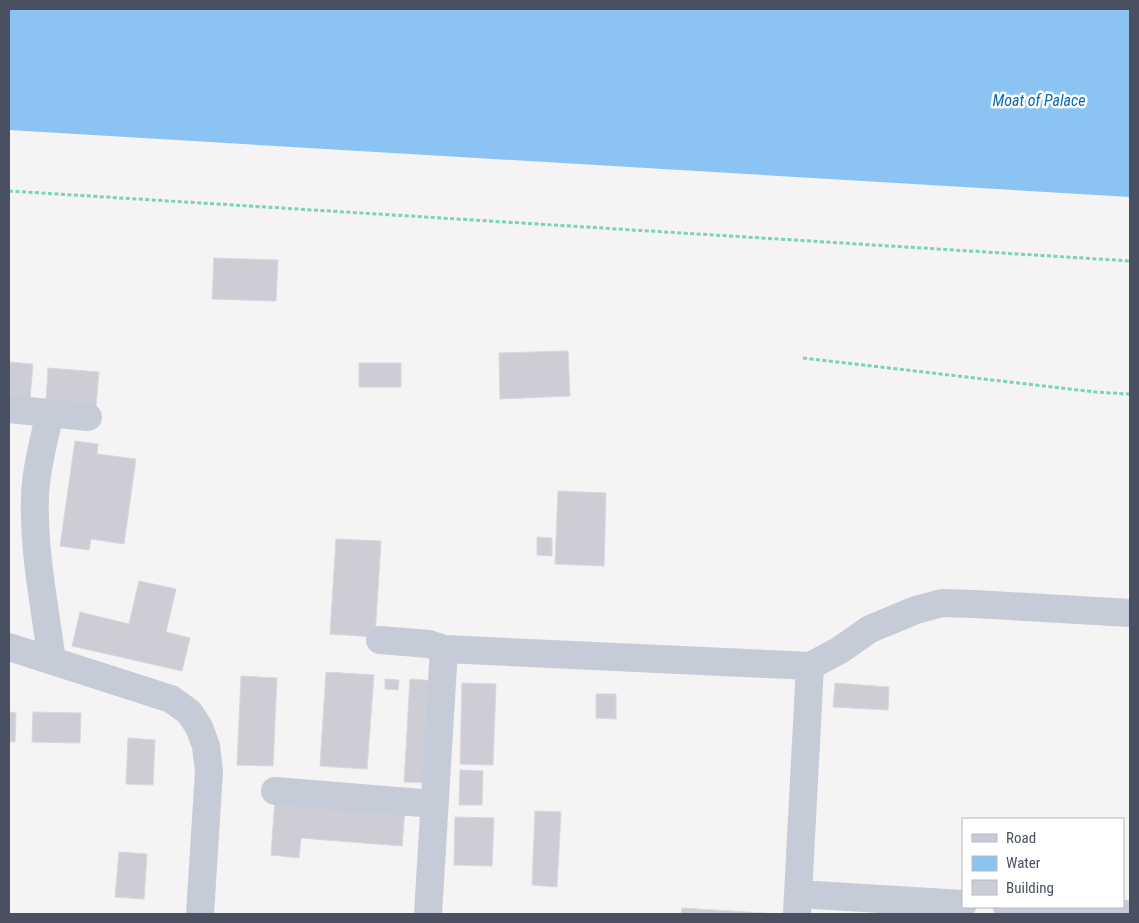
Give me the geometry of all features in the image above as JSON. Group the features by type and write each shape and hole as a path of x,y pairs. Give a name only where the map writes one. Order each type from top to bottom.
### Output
{"street":[{"path":"9,409 88,417"},
{"path":"50,413 40,458 35,496 37,544 52,661"},
{"path":"380,640 429,644 444,649 810,666 840,650 870,629 916,610 942,603 1130,613"},
{"path":"9,647 171,699 189,712 199,727 206,746 209,770 200,914"},
{"path":"428,914 444,649"},
{"path":"810,666 797,904 962,904"},
{"path":"275,791 434,804"},
{"path":"1024,908 1127,914"}],"path":[{"path":"9,192 1130,261"},
{"path":"803,358 1096,392 1130,394"}],"water":[{"name":"Moat of Palace","path":"9,9 1130,9 1130,197 9,130"}],"building":[{"path":"214,258 278,260 276,301 212,299"},
{"path":"568,351 570,396 500,399 499,353"},
{"path":"9,362 33,364 30,399 9,397"},
{"path":"359,363 401,363 401,387 359,387"},
{"path":"48,368 99,372 96,406 46,402"},
{"path":"75,441 98,444 97,454 136,459 124,544 91,539 89,550 60,546"},
{"path":"558,491 606,493 604,566 555,564"},
{"path":"537,537 552,538 552,556 537,555"},
{"path":"336,539 381,541 375,637 330,634"},
{"path":"139,581 176,589 166,632 190,638 182,671 72,646 80,612 129,624"},
{"path":"326,672 374,675 367,769 320,766"},
{"path":"241,676 277,678 273,766 237,765"},
{"path":"385,679 399,680 398,690 385,689"},
{"path":"410,679 437,681 432,783 404,782"},
{"path":"462,683 496,684 493,765 460,764"},
{"path":"835,683 889,687 888,710 833,707"},
{"path":"596,694 616,694 616,719 596,718"},
{"path":"9,712 16,713 15,742 9,742"},
{"path":"33,712 81,713 80,743 32,742"},
{"path":"128,738 155,740 153,785 126,784"},
{"path":"460,770 483,771 482,805 459,805"},
{"path":"275,798 405,808 402,846 301,838 299,858 271,855"},
{"path":"535,811 561,812 557,887 532,885"},
{"path":"455,817 494,818 492,866 454,865"},
{"path":"119,852 147,854 144,899 115,897"},
{"path":"682,908 779,914 681,914"}]}
